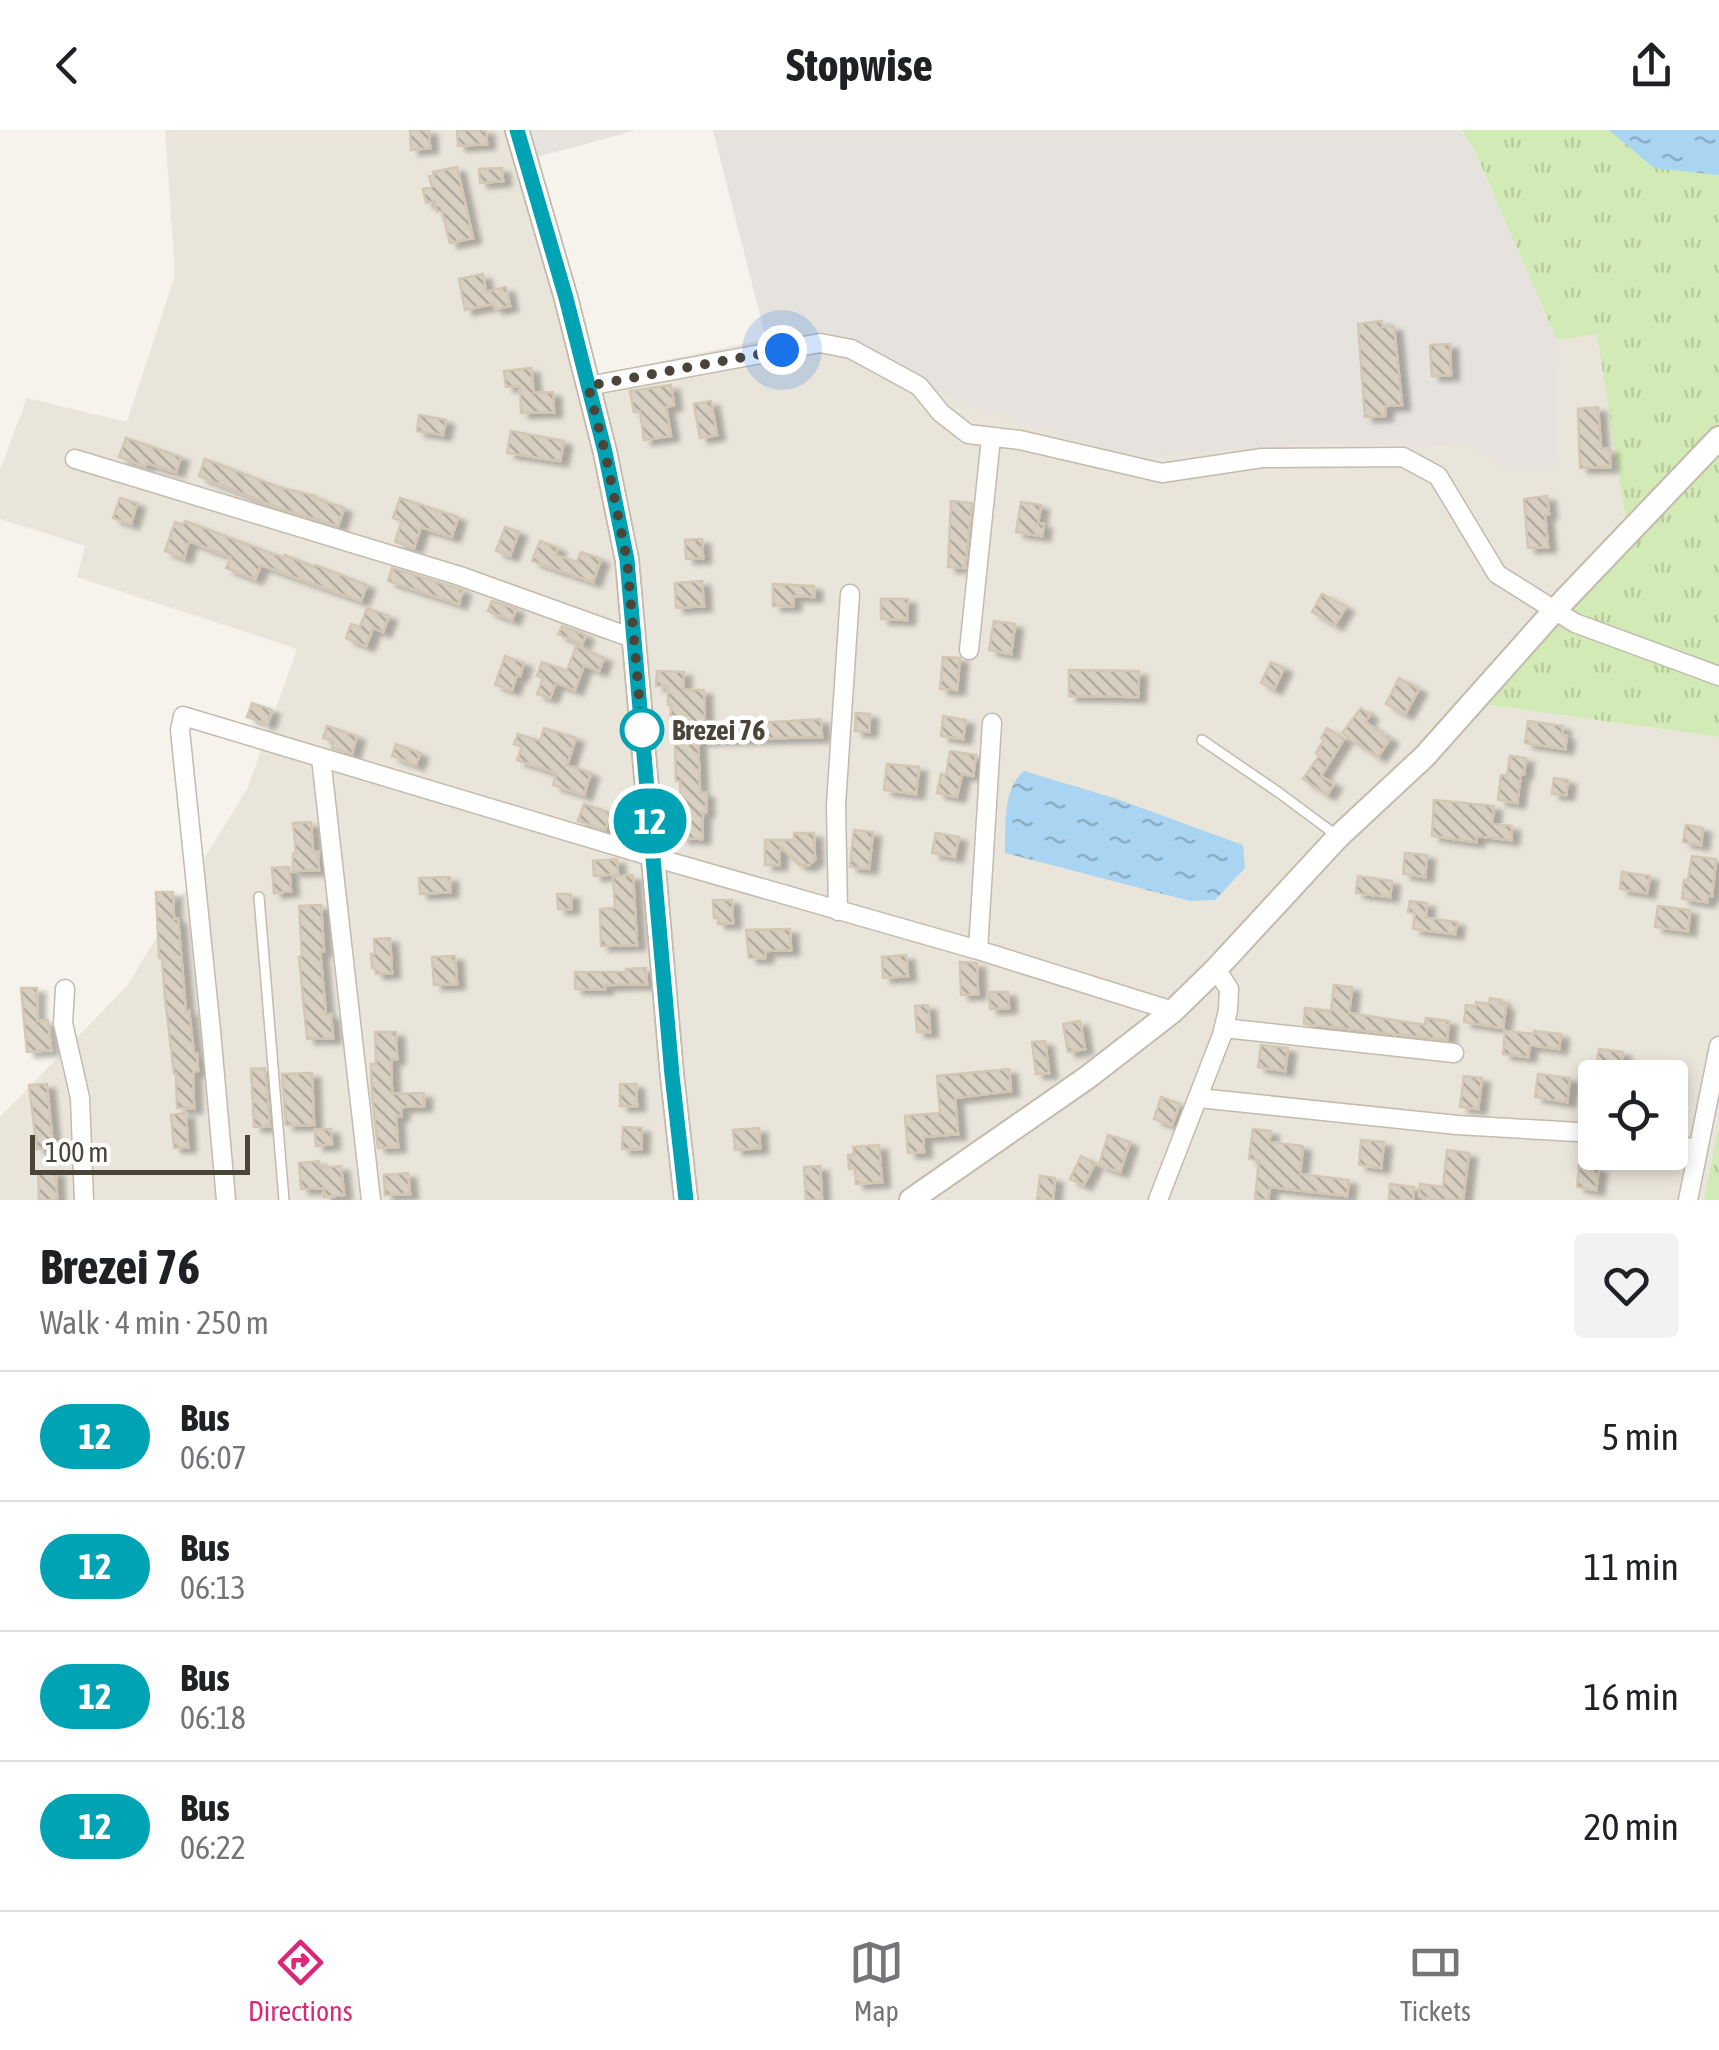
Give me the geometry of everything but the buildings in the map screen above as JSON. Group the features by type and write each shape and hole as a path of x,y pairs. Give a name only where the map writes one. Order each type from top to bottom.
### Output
{"street":[{"path":"517,130 566,298 627,560 686,1200"},
{"path":"588,386 820,343 851,349 919,386 941,413 968,434 1020,440 1162,473 1262,458 1404,457 1438,476 1497,574 1575,623 1719,676"},
{"path":"969,650 991,438"},
{"path":"911,1200 1088,1076 1172,1011 1216,970 1338,836 1425,756 1554,611 1719,438"},
{"path":"75,459 460,576 635,639"},
{"path":"838,911 836,805 850,594"},
{"path":"226,1200 180,730 183,716 978,950 1172,1011"},
{"path":"978,950 992,722"},
{"path":"321,758 371,1200"},
{"path":"1158,1200 1224,1028 1230,989 1216,970"},
{"path":"66,990 63,1024 80,1098 84,1200"},
{"path":"1224,1028 1454,1053"},
{"path":"1688,1200 1719,1046"},
{"path":"1199,1098 1578,1133"},
{"path":"1688,1148 1698,1150"}],"lane":[{"path":"1202,740 1338,836"},
{"path":"260,897 284,1200"}],"shaded area":[{"path":"165,130 530,130 592,376 766,339 827,337 955,401 1308,444 1473,447 1507,470 1556,465 1557,340 1597,333 1630,548 1483,704 1719,737 1719,1124 1704,1200 0,1200 0,1117 127,986 248,787 297,649 77,577 85,546 0,519 0,470 27,398 127,422 175,275"},
{"path":"530,130 637,130 537,157"},
{"path":"713,130 1460,130 1474,149 1557,340 1556,466 1507,470 1472,447 1308,444 1130,457 955,401 871,356 766,339"}],"green space":[{"path":"1461,130 1719,130 1719,737 1483,704 1630,548 1597,334 1557,340 1474,149"},
{"path":"1719,1124 1719,1200 1704,1200"}],"water":[{"path":"1609,130 1719,130 1719,175 1654,168"},
{"path":"1024,771 1117,799 1243,845 1245,868 1215,900 1190,901 1005,853 1009,798"}],"bus line":[{"name":"12","path":"517,130 566,298 605,452 627,560 686,1200"}],"place":[{"name":"Brezei 76","path":"642,730"}],"route":[{"path":"642,730 627,560 588,386 782,350"}]}
